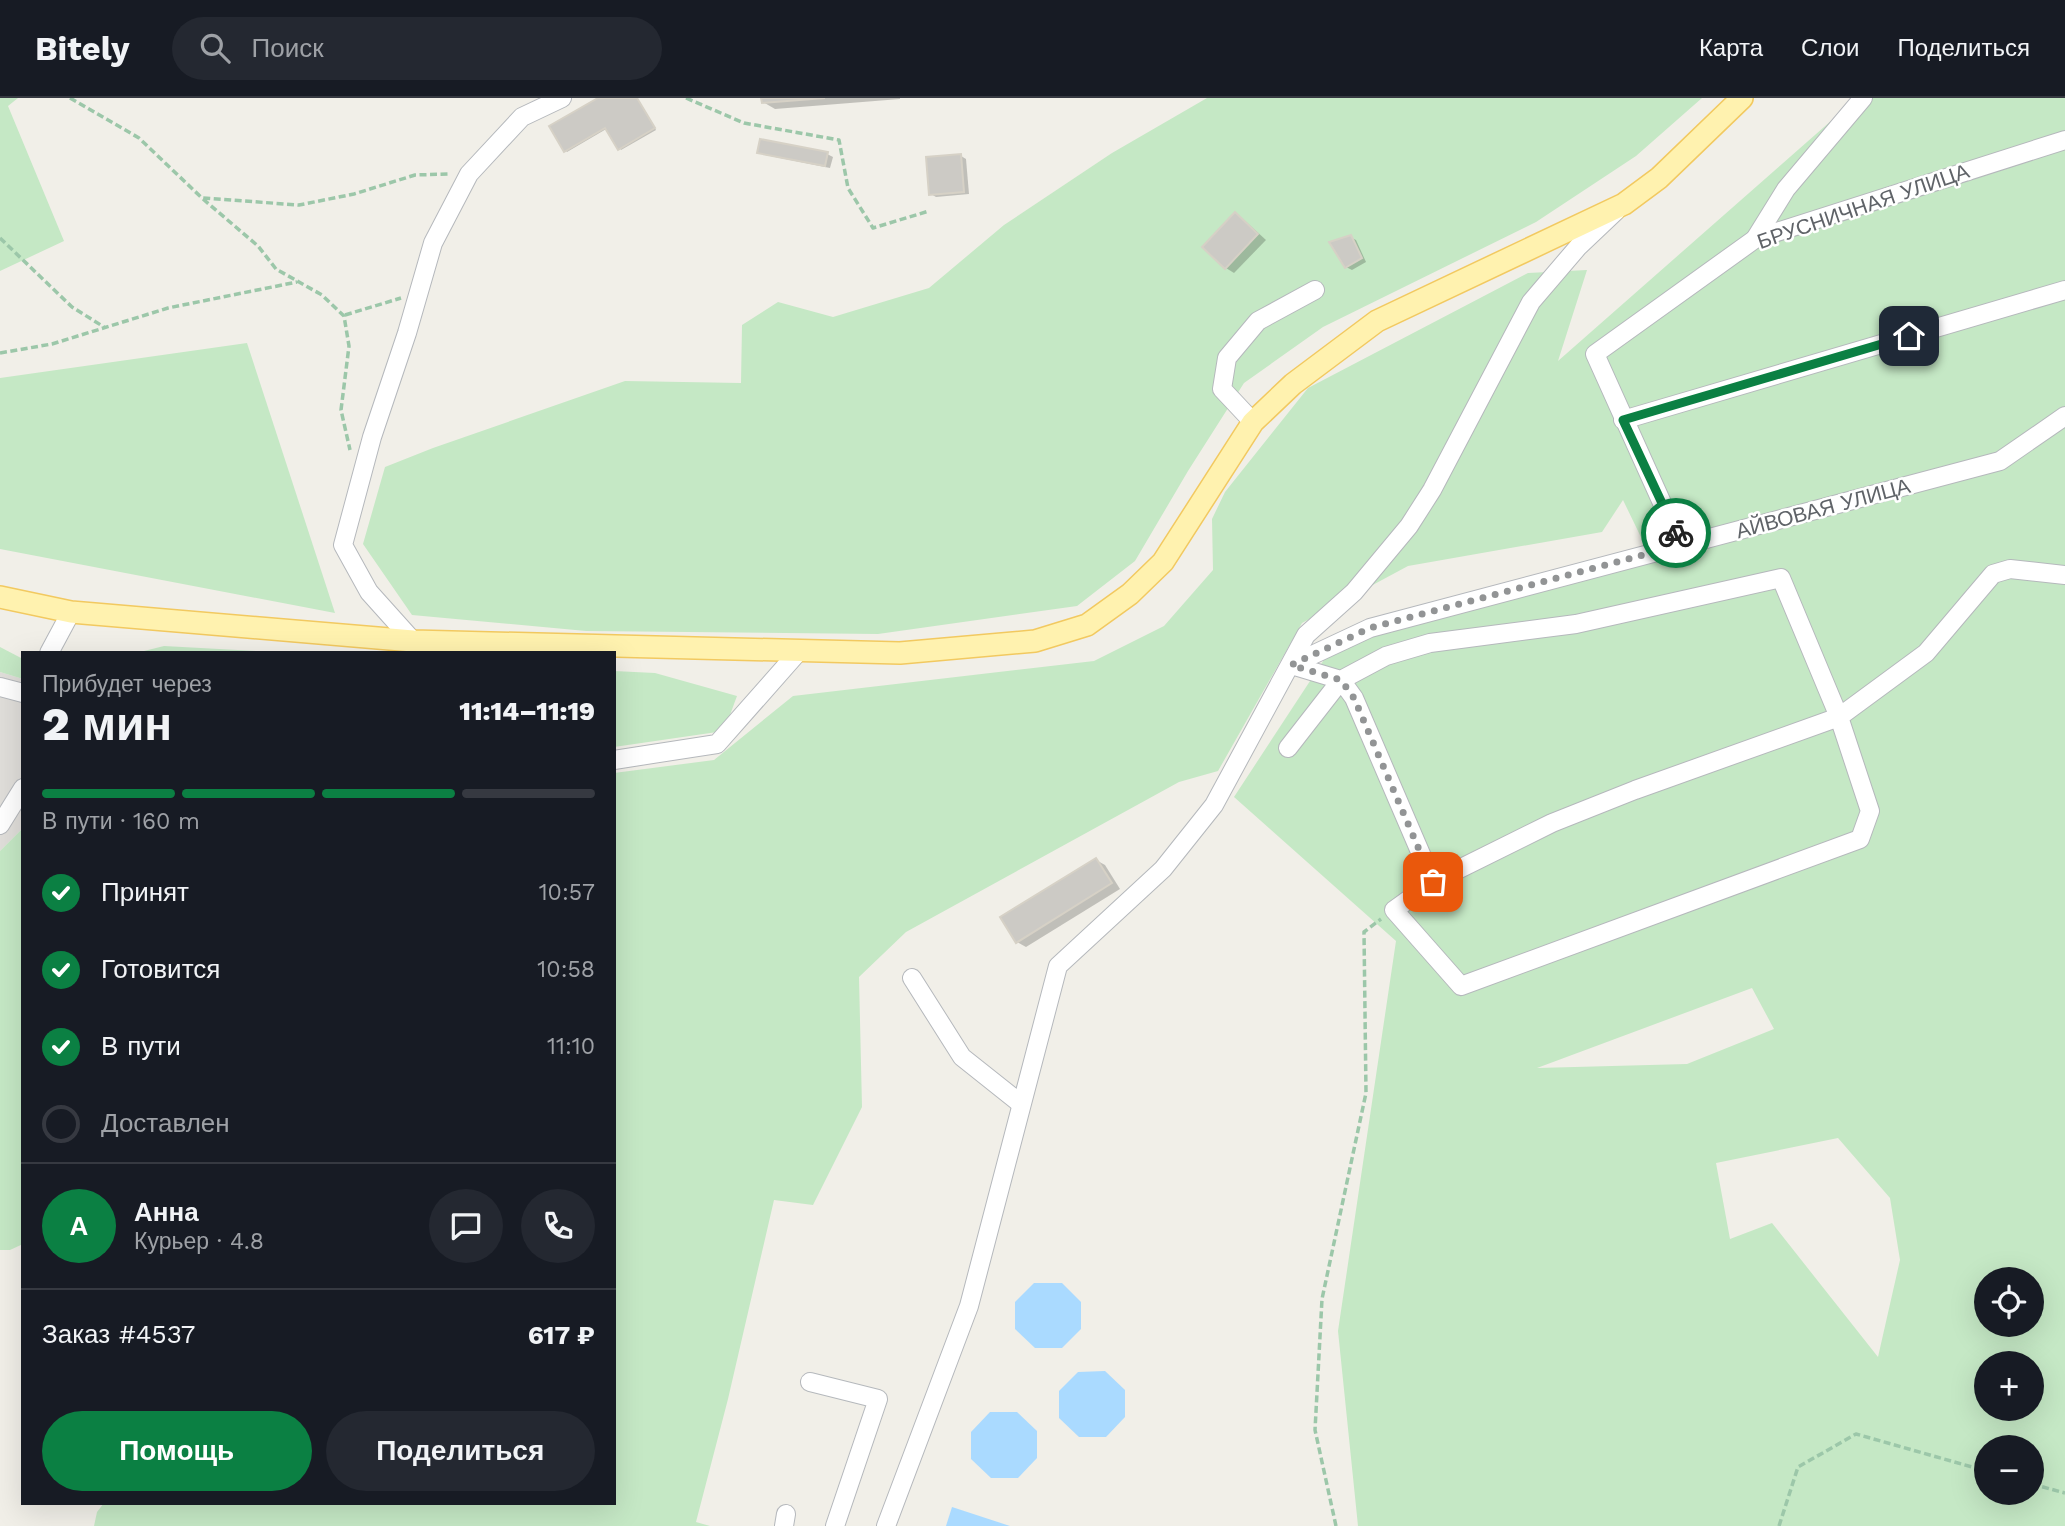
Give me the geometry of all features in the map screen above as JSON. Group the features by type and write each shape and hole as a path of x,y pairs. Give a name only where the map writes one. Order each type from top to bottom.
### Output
{"main road":[{"path":"0,597 71,612 413,641 900,653 1035,641 1087,625 1130,594 1163,562 1253,422 1293,384 1377,321 1624,204 1659,178 1742,98"}],"street":[{"path":"413,641 369,592 343,545 372,438 433,243 469,174 522,117 562,98"},
{"path":"1755,240 1786,189 1863,98"},
{"name":"БРУСНИЧНАЯ УЛИЦА","path":"1623,420 1595,354 1755,240 2065,140"},
{"path":"886,1526 969,1306 1058,965 1163,869 1214,804 1306,635 1354,592 1409,526 1432,490 1531,302 1578,247 1624,204"},
{"path":"1253,422 1222,388 1227,358 1258,321 1315,290"},
{"path":"1681,545 1623,420 2065,290"},
{"name":"АЙВОВАЯ УЛИЦА","path":"1291,665 1370,628 2000,461 2065,416"},
{"path":"1288,748 1341,680 1386,656 1430,643 1576,624 1781,578 1839,718 1870,811 1860,839 1461,986 1394,910 1433,882 1552,824 1624,794 1839,718 1926,653 1993,574 2010,569 2065,575"},
{"path":"50,651 71,612"},
{"path":"616,760 717,744 800,650"},
{"path":"1291,665 1341,680 1354,698 1433,882"},
{"path":"0,687 21,692"},
{"path":"0,825 21,791"},
{"path":"912,978 962,1057 1021,1104"},
{"path":"810,1382 878,1399 835,1526"}],"path":[{"path":"70,98 139,138 201,198 258,246 276,269 322,295 344,316 349,346 341,410 359,486"},
{"path":"686,98 744,123 839,140 848,188 873,228 929,211"},
{"path":"201,198 299,205 354,194 415,175 469,174"},
{"path":"0,238 72,307 105,328"},
{"path":"0,354 52,344 168,308 299,282"},
{"path":"344,316 419,292"},
{"path":"1336,1526 1315,1430 1322,1299 1366,1093 1364,932 1394,910"},
{"path":"1779,1526 1798,1467 1856,1434 1974,1468"},
{"path":"2044,1487 2065,1493"}],"shaded area":[{"path":"0,672 21,678 21,830 0,851"}],"green space":[{"path":"0,98 18,98 8,106 64,241 0,271"},
{"path":"1207,98 1702,98 1636,156 1536,222 1323,327 1244,383 1135,561 1077,606 878,634 586,631 412,615 363,544 385,467 625,381 741,383 742,325 778,302 833,317 929,288 1004,225 1112,153"},
{"path":"1857,98 2065,98 2065,1526 1358,1526 1338,1331 1396,941 1234,797 1333,646 1652,560 1623,500 1602,532 1408,566 1302,623 1218,771 1179,782 906,932 859,977 862,1107 813,1205 774,1200 728,1399 696,1522 710,1526 94,1526 97,1512 102,1505 616,1505 616,773 714,760 793,696 1094,661 1164,626 1213,570 1212,519 1225,492 1308,388 1528,273 1587,270 1558,361","holes":["1752,988 1774,1029 1687,1064 1537,1068","1838,1138 1890,1198 1900,1260 1878,1357 1772,1223 1730,1239 1716,1163"]},
{"path":"247,343 335,613 0,549 0,378"},
{"path":"164,646 255,651 144,651"},
{"path":"0,647 21,658 21,678 0,672"},
{"path":"616,671 655,673 737,696 724,731 616,747"},
{"path":"21,830 21,1245 10,1250 0,1250 0,851"}],"water":[{"path":"1034,1283 1062,1283 1081,1302 1081,1329 1062,1348 1035,1348 1015,1329 1015,1302"},
{"path":"1105,1371 1125,1390 1125,1417 1106,1437 1079,1437 1059,1418 1059,1391 1078,1372"},
{"path":"990,1412 1017,1412 1037,1431 1037,1458 1018,1478 991,1478 971,1459 971,1432"},
{"path":"952,1507 1010,1526 946,1526"}],"building":[{"path":"598,98 637,98 655,128 618,150 605,128 564,152 549,126"},
{"path":"761,98 825,98 762,103"},
{"path":"760,139 828,152 825,166 757,153"},
{"path":"961,154 964,192 929,195 926,157"},
{"path":"1235,212 1258,234 1225,269 1202,247"},
{"path":"1351,235 1362,258 1345,268 1329,242"},
{"path":"1096,858 1112,883 1016,943 1000,917"}],"way so far":[{"path":"1433,882 1354,698 1341,680 1291,665 1370,628 1681,545 1676,533"}],"route":[{"path":"1676,533 1623,420 1909,336"}]}
